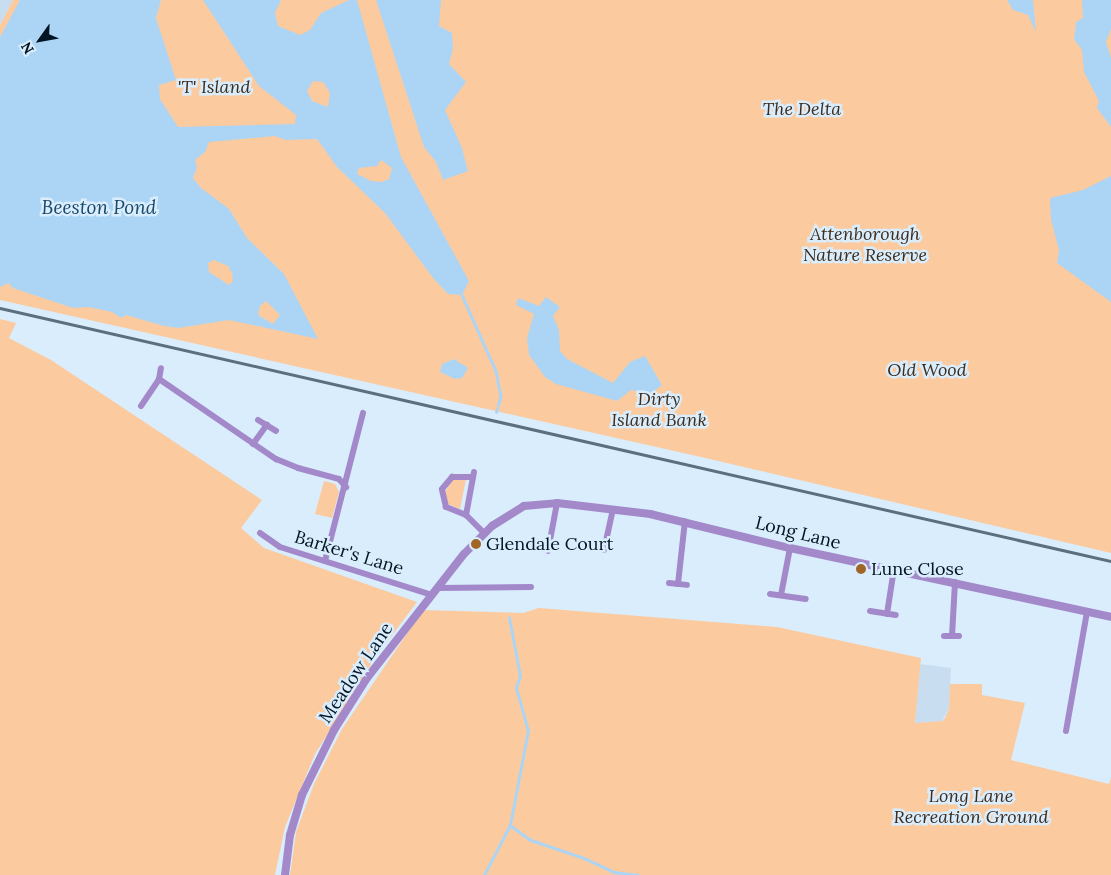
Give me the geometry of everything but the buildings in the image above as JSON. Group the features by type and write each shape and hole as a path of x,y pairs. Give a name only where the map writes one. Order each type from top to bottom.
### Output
{"street":[{"path":"141,406 159,379 161,368"},
{"path":"159,379 253,444 291,466 339,479 346,487"},
{"path":"325,561 346,487 363,413"},
{"path":"258,420 276,431"},
{"path":"253,444 267,425"},
{"path":"466,514 474,474 452,477 442,489 446,507 466,514 484,533"},
{"path":"548,551 557,503"},
{"name":"Long Lane","path":"484,533 524,506 557,503 614,509 685,520 790,548 1111,617"},
{"path":"604,550 614,509"},
{"path":"678,584 685,520"},
{"name":"Barker's Lane","path":"260,533 280,547 432,595"},
{"name":"Meadow Lane","path":"285,875 290,835 302,795 334,730 367,678 432,595 484,533"},
{"path":"781,595 790,548"},
{"path":"887,614 894,569"},
{"path":"944,636 955,636 955,582"},
{"path":"669,583 687,584"},
{"path":"438,588 531,587"},
{"path":"518,588 520,597"},
{"path":"770,594 806,599"},
{"path":"870,611 896,615"},
{"path":"1066,731 1087,612"}],"shaded area":[{"path":"0,0 13,0 0,25"},
{"path":"920,664 951,668 949,708 942,721 915,723"}],"green space":[{"name":"Attenborough Nature Reserve","path":"13,0 1111,0 1111,553 701,457 0,300 0,25"},
{"path":"0,319 16,323 9,338 51,360 262,500 241,528 264,548 417,602 375,658 315,754 285,827 275,875 0,875"},
{"path":"453,479 466,479 460,509 446,503 445,492"},
{"path":"324,481 335,484 339,492 332,518 315,514"},
{"name":"Long Lane Recreation Ground","path":"539,608 777,627 921,658 915,723 942,721 945,718 949,708 950,684 982,684 982,695 1025,703 1011,760 1109,784 1111,777 1111,875 290,875 296,832 314,784 342,729 423,610 523,613"}],"water":[{"name":"Beeston Pond","path":"20,0 161,0 156,18 176,80 159,85 160,99 178,127 295,124 296,115 259,86 203,0 281,0 275,13 278,26 300,35 310,30 321,13 349,0 357,0 401,157 469,281 462,295 448,294 433,278 385,213 337,167 317,139 286,140 275,136 209,142 205,152 195,160 197,167 193,178 201,188 229,209 247,238 284,274 318,339 229,320 178,328 164,326 126,315 121,318 112,312 88,307 73,308 13,288 8,283 0,287 0,37","holes":["313,81 323,82 330,93 328,107 312,101 307,91","381,160 392,168 389,179 382,182 371,181 357,174 359,168 377,166","214,260 228,266 232,273 233,281 229,285 209,272 208,263","266,301 280,315 273,324 258,315 260,306"]},
{"path":"376,0 441,0 439,26 452,33 453,48 449,64 466,82 445,110 462,148 468,171 443,180 436,162 424,147"},
{"path":"1007,0 1033,0 1036,32 1028,15 1013,10"},
{"path":"1082,0 1111,0 1111,29 1106,42 1111,58 1111,127 1097,108 1099,101 1084,72 1082,50 1074,39 1076,22 1083,18"},
{"path":"1111,176 1111,302 1057,263 1059,250 1051,220 1050,198 1083,190"},
{"path":"546,297 560,307 553,316 559,330 560,351 567,359 613,383 630,362 645,356 662,385 650,394 631,390 617,401 556,384 545,377 529,355 527,338 534,314 516,305 518,298 539,306"},
{"path":"454,359 468,368 462,378 455,379 440,372 442,364"}],"waterway":[{"path":"462,295 496,371 501,397 498,406"},
{"path":"484,875 510,825 528,731 516,688 520,676 509,618"},
{"path":"510,825 531,840 584,858 614,872 638,875"}],"railway":[{"path":"0,308 1111,561"}],"place":[{"name":"Glendale Court","path":"476,544"},
{"name":"Lune Close","path":"861,569"}],"park label":[{"name":"'T' Island","path":"214,87"},
{"name":"The Delta","path":"802,109"},
{"name":"Old Wood","path":"927,370"},
{"name":"Dirty Island Bank","path":"659,410"}]}
